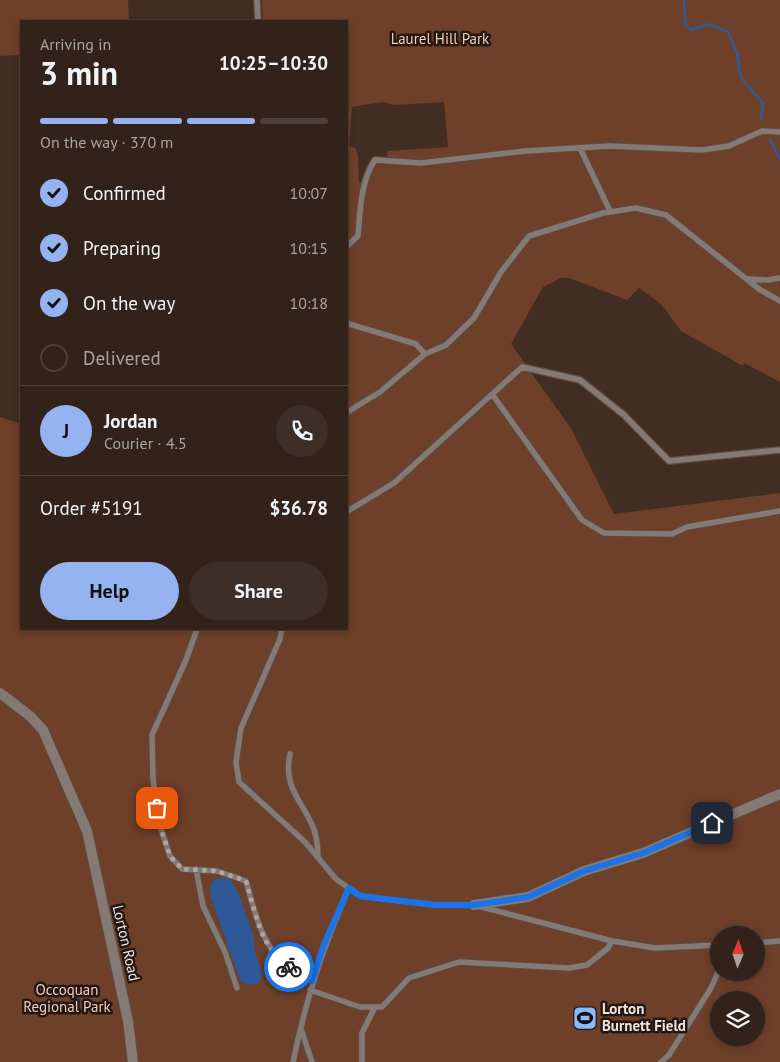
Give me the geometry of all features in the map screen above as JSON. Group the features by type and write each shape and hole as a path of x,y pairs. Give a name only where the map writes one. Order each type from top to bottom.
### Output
{"street":[{"name":"Lorton Road","path":"0,693 30,716 43,730 87,831 126,1013 133,1062"},
{"path":"474,905 528,897 584,871 643,853 780,794"}],"lane":[{"path":"257,0 258,20"},
{"path":"348,245 358,236 360,210 369,169 375,160 420,163 526,150 609,146 702,150 730,146 762,131 780,132"},
{"path":"580,148 610,212"},
{"path":"348,412 380,392 425,354 446,344 474,318 501,272 529,236 610,212 636,208 666,215 748,279 780,301"},
{"path":"748,279 768,280 780,278"},
{"path":"348,324 416,344 425,354"},
{"path":"348,511 394,483 522,368 580,380 624,415 669,461 780,450"},
{"path":"492,394 582,520 604,533 672,534 687,527 780,511"},
{"path":"196,630 186,660 152,735 153,778 162,832 170,856 182,869 217,871 246,881 257,920 269,947 284,964 312,981"},
{"path":"282,630 240,728 236,762 239,782 304,841 336,879 360,896 436,905 474,905 612,941 655,948 710,945"},
{"path":"290,754 287,775 295,796 315,834 318,858"},
{"path":"196,870 203,906 225,952 237,988"},
{"path":"293,1062 312,981 324,944 349,888"},
{"path":"310,990 360,1007 382,1007 409,978 459,962 569,968 587,965 608,948 612,941"},
{"path":"765,943 780,942"},
{"path":"662,1062 680,1038 714,981"},
{"path":"362,1062 362,1033 374,1007"},
{"path":"301,1029 312,1062"}],"green space":[{"path":"0,0 128,0 129,20 20,20 20,55 0,56"},
{"path":"262,0 780,0 780,382 744,363 743,366 681,331 661,304 639,288 627,300 569,278 561,278 543,287 511,344 572,430 614,514 780,493 780,1062 0,1062 0,417 20,424 20,630 348,630 348,20 263,20","holes":["382,102 394,105 444,102 448,147 388,151 384,165 375,164 372,167 369,183 359,183 358,155 355,148 349,146 352,107"]}],"water":[{"path":"227,878 231,880 239,894 254,938 255,952 262,973 260,982 256,984 246,984 240,980 211,898 210,885 216,879"}],"waterway":[{"path":"684,0 685,24 691,30 709,24 728,32 737,53 741,78 763,103 761,119"},
{"path":"770,139 780,159"}],"way so far":[{"path":"157,808 159,823 170,856 182,869 217,871 246,881 257,920 269,947 289,967"}],"place":[{"name":"Lorton Burnett Field","path":"585,1018"}],"route":[{"path":"289,967 312,981 324,944 349,888 360,896 436,905 474,905 528,897 584,871 643,853 712,823"}],"park label":[{"name":"Laurel Hill Park","path":"440,39"},
{"name":"Occoquan Regional Park","path":"67,998"}]}
